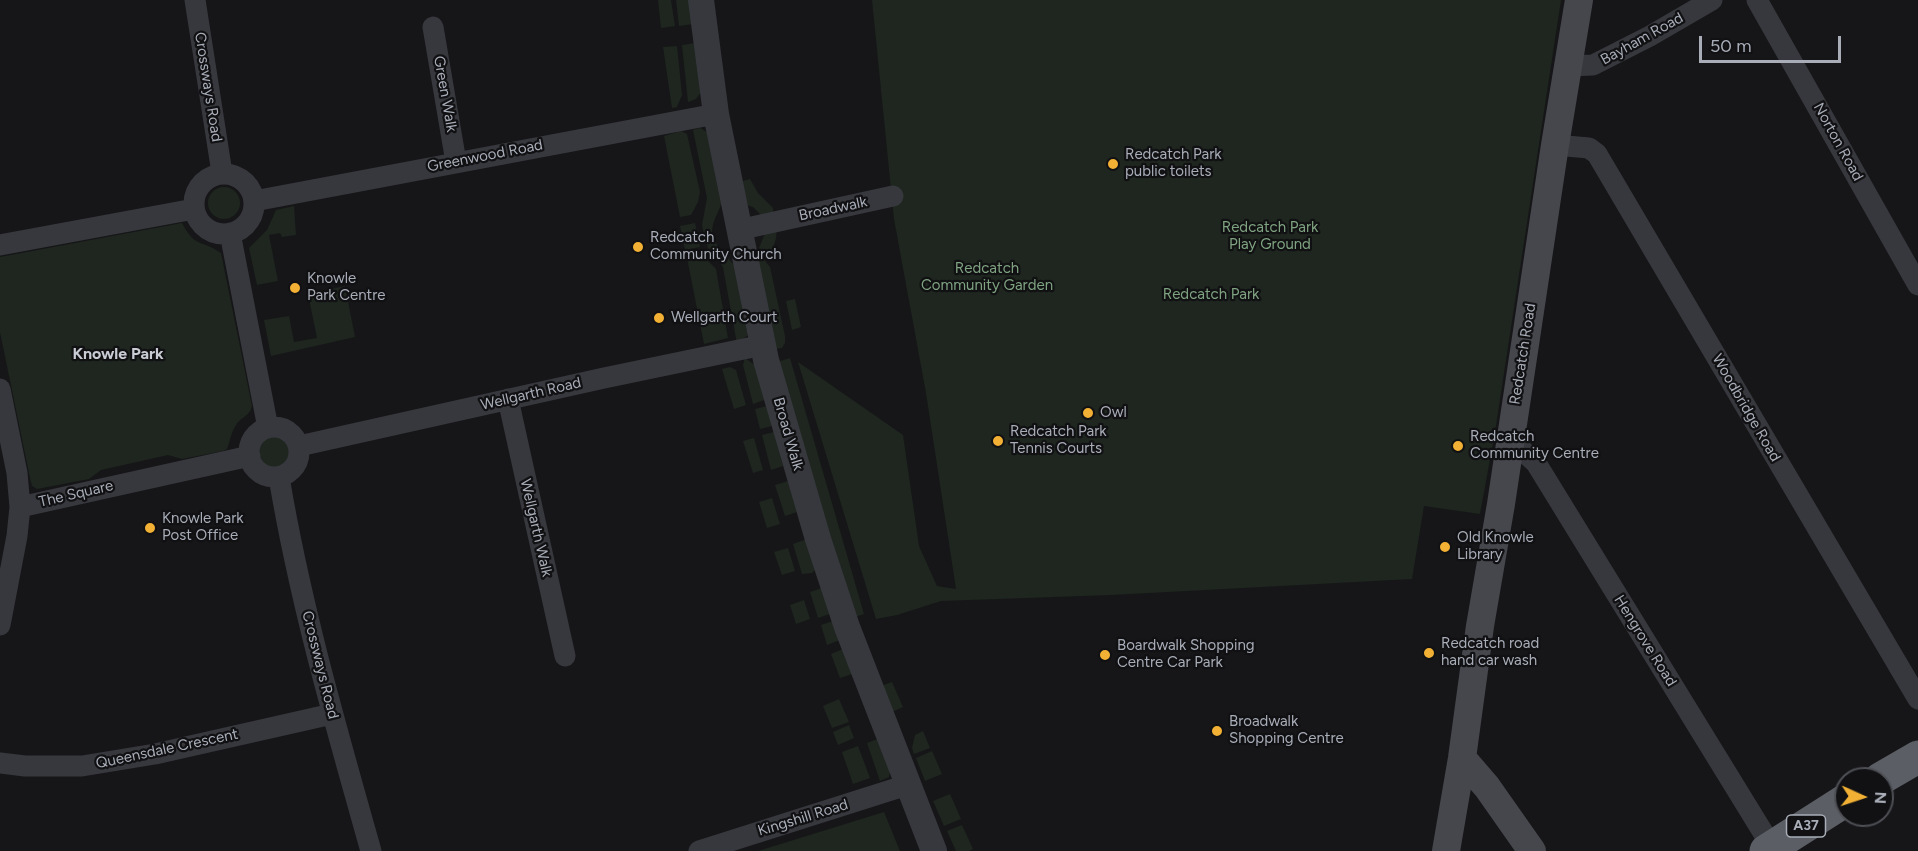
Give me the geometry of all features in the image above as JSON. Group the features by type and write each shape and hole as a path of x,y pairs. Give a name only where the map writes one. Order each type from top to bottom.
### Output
{"highway":[{"path":"1894,771 1918,757"},
{"name":"A37","path":"1769,849 1834,808"}],"main road":[{"name":"Redcatch Road","path":"1446,851 1579,0"},
{"path":"1462,758 1487,787 1532,851"},
{"path":"1455,800 1470,785 1487,787"}],"street":[{"name":"Crossways Road","path":"195,0 222,173"},
{"name":"Broad Walk","path":"701,0 716,114 763,345 818,539 847,627 934,851"},
{"name":"Bayham Road","path":"1568,66 1593,65 1650,36 1712,0"},
{"name":"Norton Road","path":"1757,0 1918,285"},
{"name":"Green Walk","path":"433,27 456,162"},
{"name":"Greenwood Road","path":"254,201 716,114"},
{"name":"Woodbridge Road","path":"1555,145 1589,148 1597,154 1918,699"},
{"path":"222,173 231,174 246,184 252,192 254,201 253,212 248,222 240,229 220,234 203,226 197,218 194,196 200,185 210,177 222,173"},
{"name":"Broadwalk","path":"738,230 893,196"},
{"path":"0,245 194,209"},
{"path":"230,233 268,428"},
{"name":"Wellgarth Road","path":"298,446 763,345"},
{"name":"The Square","path":"0,389 17,473 20,507 250,456"},
{"name":"Wellgarth Walk","path":"508,399 565,656"},
{"path":"268,428 284,429 296,439 298,446 299,454 293,469 279,477 263,474 257,470 250,456 250,446 254,438 260,431 268,428"},
{"name":"Hengrove Road","path":"1509,447 1523,451 1536,463 1769,849"},
{"name":"Crossways Road","path":"279,477 288,536 332,714 370,851"},
{"path":"0,625 17,536 20,507"},
{"name":"Queensdale Crescent","path":"0,763 25,766 82,766 155,754 332,714"},
{"name":"Kingshill Road","path":"699,851 907,785"}],"green space":[{"path":"658,0 671,0 675,26 661,28"},
{"path":"676,0 690,0 693,24 679,26"},
{"name":"Redcatch Park","path":"872,0 1561,0 1495,432 1480,514 1424,506 1412,579 1111,595 941,601 876,619 798,362 903,435 919,546 937,586 956,589 926,393 894,219"},
{"path":"695,43 701,92 696,99 688,102 682,45"},
{"path":"677,46 682,95 677,107 672,108 663,47"},
{"path":"700,128 707,132 722,197 712,232 704,234 702,225 707,198 693,130"},
{"path":"681,131 687,134 700,192 691,215 680,217 664,136"},
{"path":"750,179 758,193 773,208 773,214 762,216 753,207 744,204 739,182"},
{"path":"224,187 235,192 240,203 235,214 224,219 213,214 208,203 213,192"},
{"path":"294,206 296,235 282,237 280,233 269,235 278,281 257,285 249,248 267,230 276,210"},
{"path":"182,223 191,237 221,253 251,409 236,425 227,449 223,451 182,459 168,455 101,470 89,479 37,489 32,486 30,478 0,332 0,257"},
{"path":"695,223 700,247 685,250 680,226"},
{"path":"776,228 776,240 767,258 759,248 766,231"},
{"path":"713,237 718,247 735,266 748,335 737,344 723,267 708,248 705,239"},
{"path":"702,255 716,269 728,338 704,344 687,258"},
{"path":"756,255 761,256 770,267 785,336 782,348 774,349"},
{"path":"345,286 355,337 271,356 264,320 289,316 294,342 317,338 308,294"},
{"path":"795,299 801,327 792,330 786,301"},
{"path":"745,358 756,366 766,397 753,404 743,365"},
{"path":"790,358 864,614 852,618 777,362"},
{"path":"730,367 736,370 746,405 734,409 722,369"},
{"path":"767,406 772,426 760,429 755,409"},
{"path":"774,432 783,466 771,470 762,435"},
{"path":"275,436 287,440 291,452 287,464 275,468 263,464 259,452 263,440"},
{"path":"754,438 763,470 753,473 743,441"},
{"path":"788,481 797,512 785,516 775,485"},
{"path":"772,498 780,524 767,528 759,502"},
{"path":"807,539 816,569 812,573 802,574 793,544"},
{"path":"788,548 795,571 782,575 774,552"},
{"path":"822,588 830,614 818,618 810,592"},
{"path":"804,600 810,619 796,624 790,605"},
{"path":"833,621 840,640 827,645 821,625"},
{"path":"843,649 852,674 840,678 831,654"},
{"path":"892,682 903,707 892,712 881,686"},
{"path":"839,699 849,722 832,728 823,706"},
{"path":"849,725 854,738 838,745 833,732"},
{"path":"923,731 930,748 914,754 912,748 915,735"},
{"path":"878,739 890,771 889,777 880,781 867,743"},
{"path":"858,746 870,778 853,784 842,752"},
{"path":"932,751 942,774 925,781 916,758"},
{"path":"950,794 961,819 944,826 933,801"},
{"path":"884,812 900,851 758,851"},
{"path":"962,825 973,849 969,851 956,851 947,831"}],"place":[{"name":"Redcatch Park public toilets","path":"1113,164"},
{"name":"Redcatch Community Church","path":"638,247"},
{"name":"Knowle Park Centre","path":"295,288"},
{"name":"Wellgarth Court","path":"659,318"},
{"name":"Owl","path":"1088,413"},
{"name":"Redcatch Park Tennis Courts","path":"998,441"},
{"name":"Redcatch Community Centre","path":"1458,446"},
{"name":"Knowle Park Post Office","path":"150,528"},
{"name":"Old Knowle Library","path":"1445,547"},
{"name":"Redcatch road hand car wash","path":"1429,653"},
{"name":"Boardwalk Shopping Centre Car Park","path":"1105,655"},
{"name":"Broadwalk Shopping Centre","path":"1217,731"}],"district":[{"name":"Knowle Park","path":"118,354"}],"park label":[{"name":"Redcatch Park Play Ground","path":"1270,236"},
{"name":"Redcatch Community Garden","path":"987,278"}]}
